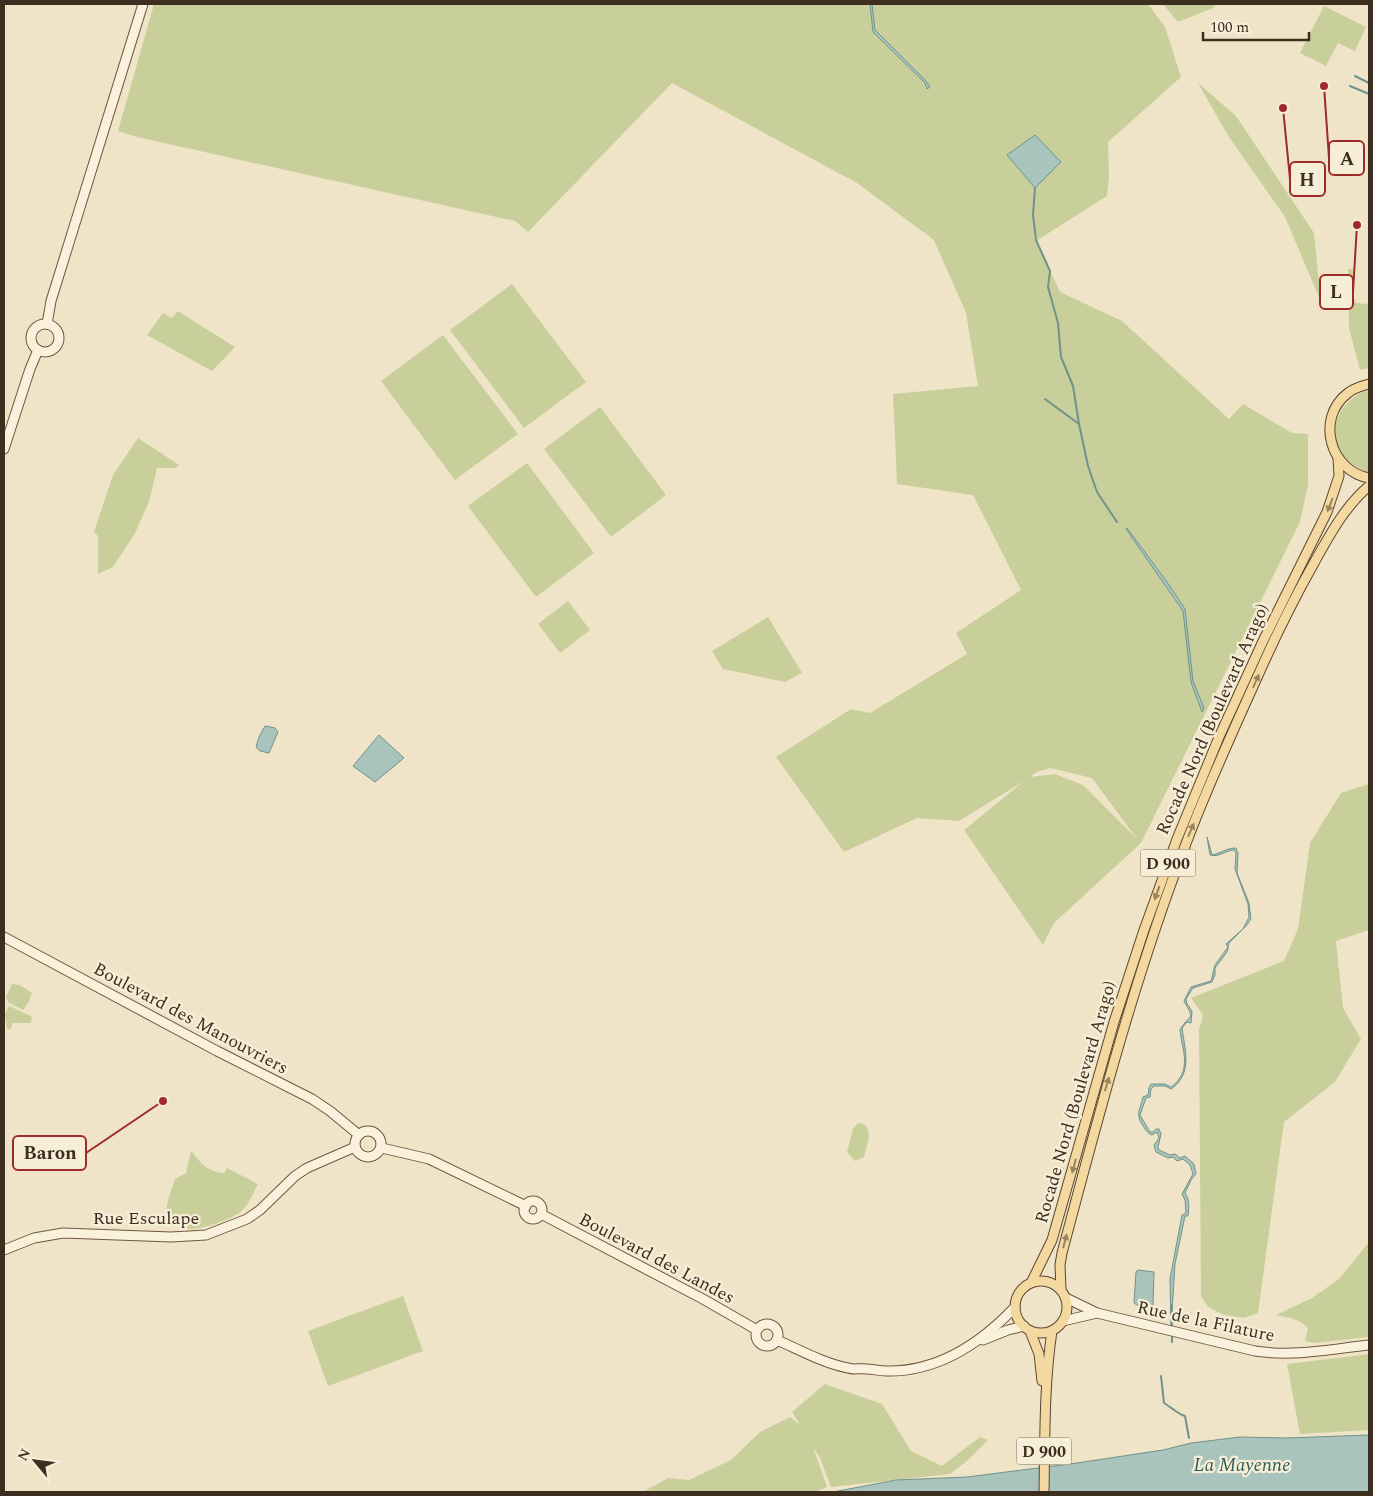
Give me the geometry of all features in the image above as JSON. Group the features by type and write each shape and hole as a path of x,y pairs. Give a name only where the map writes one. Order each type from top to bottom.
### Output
{"main road":[{"path":"1369,384 1358,387 1339,402 1333,412 1330,424 1332,447 1338,458 1348,469 1369,478"},
{"name":"Rocade Nord (Boulevard Arago)","path":"1031,1283 1052,1240 1114,1022 1144,930 1177,839 1219,737 1282,600 1327,512 1339,476 1338,458"},
{"name":"Rocade Nord (Boulevard Arago)","path":"1061,1289 1060,1265 1062,1253 1116,1054 1154,933 1187,841 1232,733 1296,595 1350,505 1369,486"},
{"path":"1039,1281 1047,1281 1061,1289 1068,1306 1063,1321 1052,1331 1037,1333 1027,1329 1016,1314 1015,1307 1020,1292 1031,1283 1039,1281"},
{"name":"D 900","path":"1027,1329 1039,1354 1045,1410"},
{"name":"D 900","path":"1044,1492 1045,1410 1048,1357 1052,1331"}],"street":[{"path":"47,324 50,301 143,4"},
{"path":"47,324 52,325 58,332 59,342 57,346 46,352 38,350 32,344 32,333 38,326 47,324"},
{"path":"4,449 38,350"},
{"name":"Boulevard des Manouvriers","path":"4,937 194,1039 312,1099 359,1135"},
{"path":"366,1131 374,1132 381,1139 382,1148 377,1155 368,1158 360,1155 355,1147 356,1139 359,1135 366,1131"},
{"name":"Rue Esculape","path":"4,1250 34,1238 63,1233 171,1237 206,1235 247,1219 260,1210 295,1176 307,1168 355,1147"},
{"name":"Boulevard des Landes","path":"382,1148 429,1159 526,1206 530,1202 538,1202 542,1209 541,1214 562,1227 703,1299 757,1330"},
{"name":"Rue de la Filature","path":"1066,1298 1097,1313 1152,1328 1255,1351 1293,1354 1369,1344"},
{"path":"974,1344 1001,1322 1015,1307"},
{"name":"Rue de la Filature","path":"1063,1321 1097,1313"},
{"path":"762,1325 772,1326 778,1334 777,1340 772,1345 761,1345 756,1340 757,1330 762,1325"},
{"path":"777,1340 818,1358 848,1368 886,1371 923,1367 946,1359 974,1344 1008,1330 1027,1329"}],"green space":[{"path":"154,4 1148,4 1165,27 1181,77 1108,142 1109,176 1107,196 1036,241 1060,292 1122,321 1229,419 1243,404 1292,433 1308,434 1308,485 1300,522 1141,843 1054,923 1043,945 964,830 1024,781 959,821 917,818 844,852 776,757 851,709 870,713 967,654 956,633 1021,590 973,495 897,484 893,394 978,386 966,313 934,240 857,183 672,83 528,232 515,221 137,137 118,131","holes":["1050,768 1092,778 1137,839 1083,785 1055,774 1030,777 1037,772"]},
{"path":"1163,4 1217,4 1213,8 1178,22"},
{"path":"1324,6 1366,27 1355,51 1338,43 1326,66 1300,53"},
{"path":"1198,83 1236,116 1314,233 1321,302 1285,217 1229,137"},
{"path":"1348,269 1353,269 1353,296 1356,303 1369,304 1369,368 1360,370 1349,328"},
{"path":"512,284 586,382 524,428 450,330"},
{"path":"178,311 235,347 212,371 147,335 163,313 172,318"},
{"path":"443,335 518,434 455,480 381,381"},
{"path":"1369,390 1369,473 1346,460 1339,450 1335,429 1342,409 1358,394"},
{"path":"600,407 666,495 611,537 544,449"},
{"path":"138,438 179,465 176,468 157,468 149,502 135,533 113,567 98,574 98,536 94,532 113,475"},
{"path":"527,463 594,553 536,597 468,506"},
{"path":"568,601 590,630 560,653 538,624"},
{"path":"768,617 802,673 785,682 723,669 712,651"},
{"path":"1369,784 1369,930 1336,941 1343,1008 1361,1039 1335,1082 1284,1122 1258,1313 1244,1318 1224,1315 1208,1307 1201,1296 1199,1030 1203,1015 1191,998 1284,961 1298,929 1310,843 1341,793"},
{"path":"12,984 20,985 32,993 23,1010 8,1002 6,997"},
{"path":"9,1006 31,1016 32,1020 30,1023 13,1023 10,1030 7,1029 5,1014"},
{"path":"858,1123 864,1124 869,1135 864,1157 855,1161 847,1152 853,1129"},
{"path":"191,1151 201,1163 213,1171 224,1173 227,1168 258,1184 248,1204 234,1216 207,1226 188,1229 169,1219 167,1208 175,1179 186,1173"},
{"path":"1369,1242 1369,1337 1315,1343 1305,1341 1308,1328 1305,1325 1294,1319 1276,1315 1312,1298 1339,1279"},
{"path":"403,1296 423,1351 328,1386 308,1331"},
{"path":"1369,1354 1369,1430 1300,1434 1287,1364"},
{"path":"825,1384 882,1404 911,1451 942,1466 980,1437 988,1440 967,1461 950,1474 831,1487 820,1458 813,1447 827,1487 815,1492 643,1492 668,1478 689,1480 731,1460 760,1432 790,1417 800,1425 792,1412"}],"water":[{"path":"870,4 872,4 875,30 930,87 927,89 925,83 873,32"},
{"path":"1035,135 1061,162 1035,188 1007,155"},
{"path":"1127,528 1185,609 1193,681 1204,708 1202,712 1191,682 1183,611"},
{"path":"265,726 275,728 278,732 269,753 260,751 256,747"},
{"path":"379,735 404,758 375,782 353,766"},
{"path":"1207,837 1212,855 1233,848 1236,848 1238,853 1237,873 1249,903 1251,919 1243,929 1249,917 1248,904 1235,869 1236,853 1234,850 1213,856 1210,855"},
{"path":"1243,929 1229,943 1227,952 1215,968 1212,982 1193,988 1186,999 1192,1011 1191,1023 1187,1022 1182,1028 1186,1061 1182,1076 1171,1089 1165,1086 1154,1086 1151,1089 1150,1097 1146,1098 1140,1115 1150,1132 1159,1129 1161,1134 1159,1150 1170,1155 1175,1154 1180,1158 1185,1156 1194,1164 1196,1174 1185,1193 1189,1207 1188,1216 1185,1216 1175,1264 1171,1329 1170,1279 1182,1215 1186,1213 1185,1200 1182,1194 1193,1174 1190,1165 1183,1159 1177,1161 1173,1157 1168,1158 1156,1152 1154,1145 1159,1138 1157,1132 1152,1135 1147,1131 1139,1118 1139,1112 1143,1097 1148,1095 1151,1084 1165,1084 1171,1087 1182,1074 1184,1053 1180,1030 1191,1015 1184,1001 1191,987 1211,981 1215,965 1228,947 1226,944"},
{"path":"1138,1270 1154,1272 1152,1307 1134,1303 1136,1272"},
{"name":"La Mayenne","path":"1369,1435 1369,1492 833,1492 896,1480 967,1477 1077,1463 1163,1450 1191,1443 1240,1437 1286,1438"}],"waterway":[{"path":"1355,76 1369,83"},
{"path":"1350,86 1369,94"},
{"path":"1035,188 1033,215 1036,240 1050,271 1048,287 1058,323 1061,357 1073,386 1079,424"},
{"path":"1045,399 1079,424 1088,466 1097,492 1117,522"},
{"path":"1171,1305 1172,1327"},
{"path":"1172,1337 1172,1342"},
{"path":"1161,1376 1164,1403 1185,1416 1189,1438"}],"place":[{"name":"A","path":"1324,86"},
{"name":"H","path":"1283,108"},
{"name":"L","path":"1357,225"},
{"name":"Baron","path":"163,1101"}]}
